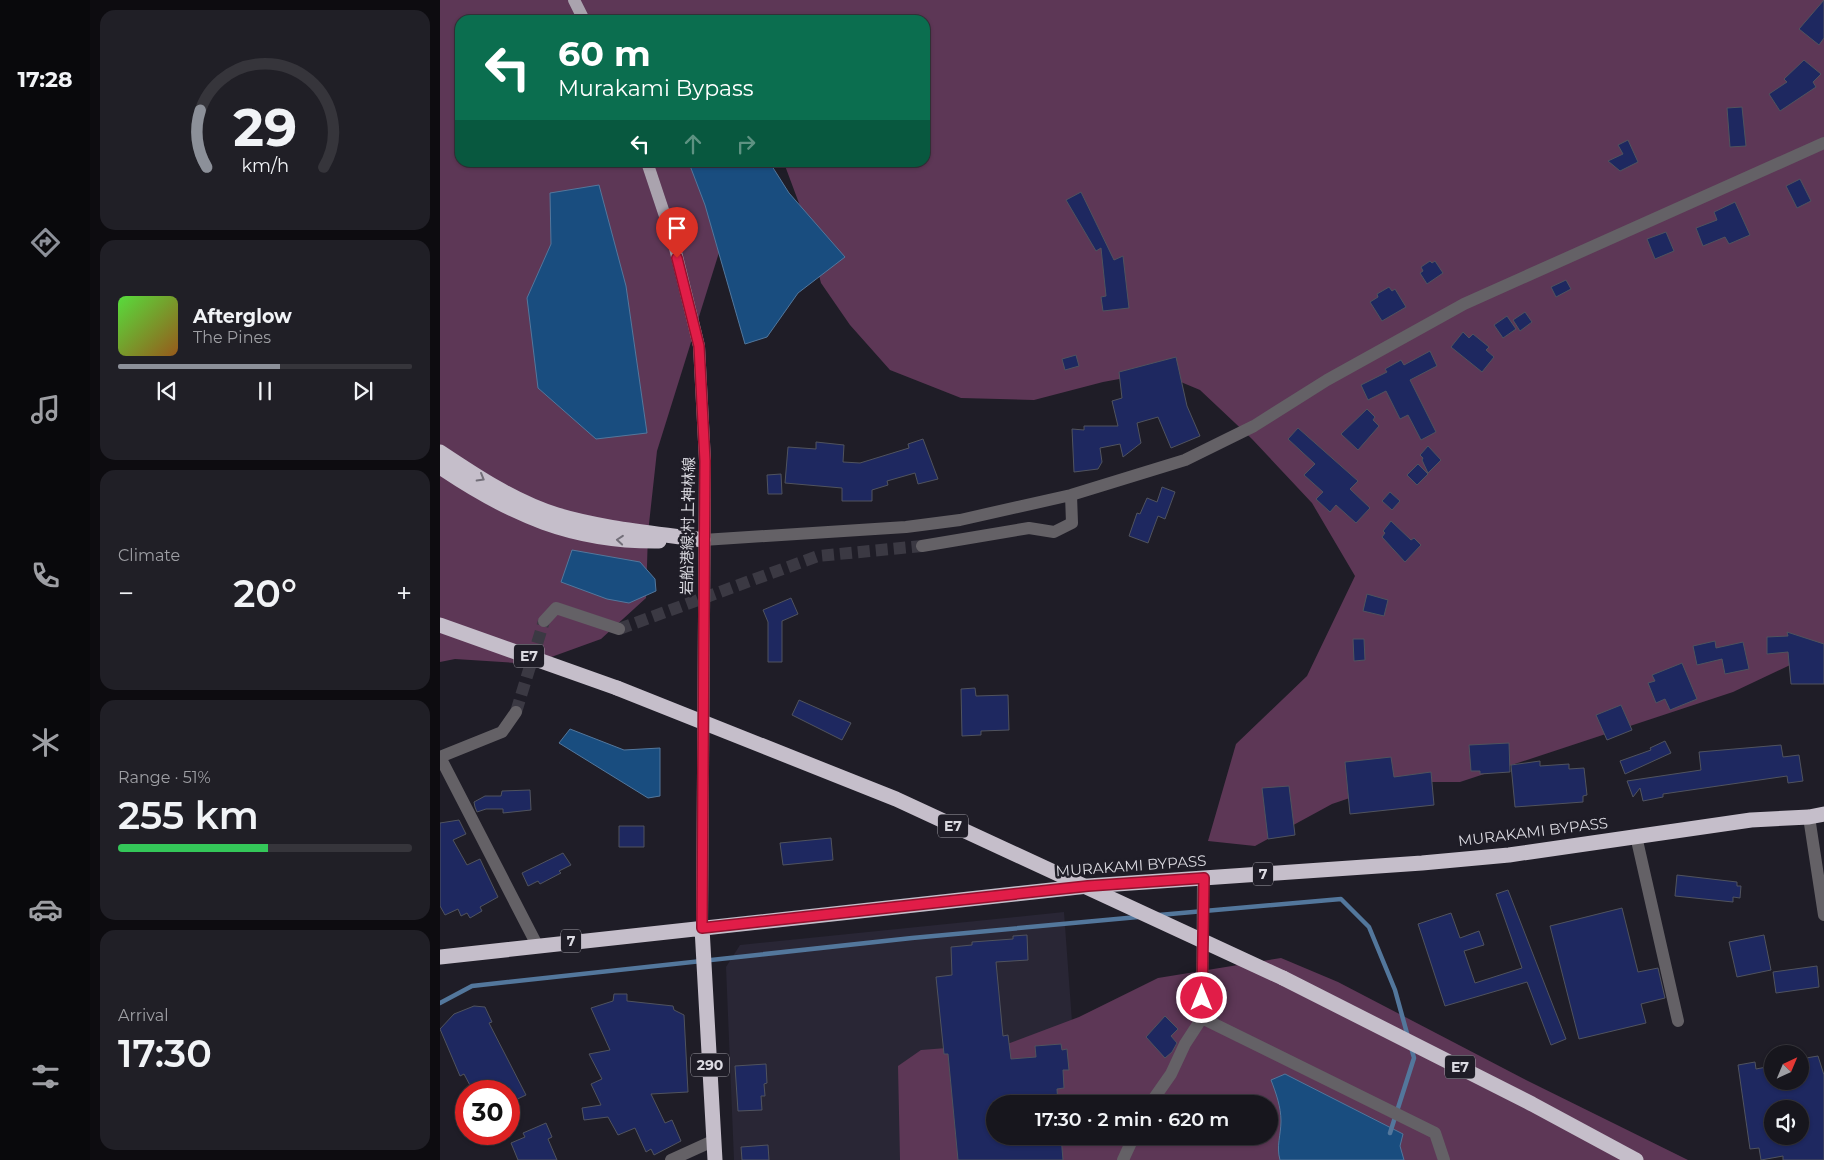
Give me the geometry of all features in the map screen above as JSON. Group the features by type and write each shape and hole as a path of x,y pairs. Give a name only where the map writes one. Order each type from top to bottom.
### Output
{"highway":[{"path":"440,452 513,497 555,514 592,524 704,540"},
{"path":"440,467 464,484 550,526 588,536 623,541 704,540"},
{"name":"E7","path":"440,625 617,688 896,799 1283,978 1532,1104 1636,1160"},
{"name":"MURAKAMI BYPASS","path":"440,957 1088,886 1470,858 1751,820 1808,817 1824,814"},
{"name":"290","path":"702,928 715,1160"}],"main road":[{"path":"574,0 582,15"},
{"name":"岩船港線;村上神林線","path":"649,167 673,240 699,346 705,461 702,928"}],"street":[{"path":"704,540 906,527 960,520 1071,496 1134,477 1215,447 1254,426 1327,380 1464,304 1824,142"},
{"path":"922,546 1029,528 1054,532 1072,523 1071,496"},
{"path":"544,621 556,608 619,629"},
{"path":"516,712 502,732 440,756 537,945"},
{"path":"1808,817 1824,915"},
{"path":"1636,836 1678,1021"},
{"path":"1156,1095 1171,1074 1185,1044 1202,1018 1204,878"},
{"path":"1202,1018 1435,1133 1444,1160"},
{"path":"671,1160 715,1140"},
{"path":"1123,1160 1130,1145"}],"shaded area":[{"path":"440,0 1824,0 1824,649 1733,692 1460,782 1397,782 1332,804 1255,846 1208,841 1236,744 1307,676 1355,576 1312,503 1252,439 1200,390 1157,372 1103,382 1034,400 961,398 890,370 850,325 821,283 803,214 785,167 930,167 930,15 455,15 455,167 746,167 657,451 648,533 646,598 601,639 532,664 455,659 440,662"},
{"path":"1064,912 1077,1095 986,1095 986,1145 1028,1145 1082,1160 734,1160 726,967 740,945"},
{"path":"1281,958 1338,982 1528,1081 1688,1160 900,1160 898,1066 921,1050 1010,1043 1079,1017 1158,978"}],"water":[{"path":"691,167 773,167 789,193 845,257 798,293 767,337 745,344 705,205"},
{"path":"599,185 626,286 647,433 596,439 538,388 527,298 551,244 550,193"},
{"path":"572,550 640,562 655,579 656,591 629,603 607,599 561,582"},
{"path":"570,729 624,750 660,748 660,796 648,798 559,743"},
{"path":"1285,1074 1403,1134 1400,1146 1404,1160 1280,1160 1278,1150 1281,1116 1278,1095 1276,1095 1271,1080"}],"building":[{"path":"1824,0 1824,38 1819,45 1799,29"},
{"path":"1804,60 1821,74 1813,82 1816,87 1780,111 1769,94 1787,82 1784,79"},
{"path":"1742,107 1746,146 1730,147 1727,108"},
{"path":"1628,140 1638,162 1620,171 1608,161 1623,154 1618,145"},
{"path":"1800,179 1811,201 1797,208 1786,186"},
{"path":"1081,192 1114,260 1123,256 1129,308 1103,311 1101,297 1106,296 1101,248 1096,251 1066,200"},
{"path":"1735,202 1750,235 1729,244 1725,237 1703,246 1696,228 1717,220 1714,212"},
{"path":"1666,232 1674,251 1655,259 1647,239"},
{"path":"1430,261 1432,263 1435,261 1443,273 1427,284 1420,273 1423,271 1421,267"},
{"path":"1566,280 1571,289 1556,297 1551,287"},
{"path":"1389,287 1392,291 1395,289 1406,307 1382,321 1370,302 1378,297 1377,294"},
{"path":"1525,312 1532,322 1520,331 1513,320"},
{"path":"1507,316 1516,329 1503,338 1494,325"},
{"path":"1463,332 1469,338 1473,334 1489,347 1486,350 1494,357 1482,372 1451,347"},
{"path":"1430,351 1437,366 1410,380 1436,432 1421,440 1408,415 1400,419 1386,391 1368,400 1361,385 1387,372 1385,369 1401,360 1404,365"},
{"path":"1076,355 1079,366 1065,370 1062,359"},
{"path":"1176,357 1187,406 1200,436 1171,448 1158,417 1137,423 1141,443 1123,457 1120,444 1100,448 1102,462 1098,469 1074,472 1072,429 1084,430 1084,426 1118,426 1112,401 1122,398 1119,372"},
{"path":"1367,409 1375,417 1373,420 1379,426 1358,450 1341,434"},
{"path":"1298,428 1358,481 1350,489 1370,508 1356,523 1336,505 1330,512 1316,499 1323,492 1304,475 1315,464 1288,439"},
{"path":"923,439 938,479 918,484 915,473 887,481 888,485 872,490 872,501 842,501 842,488 785,483 788,447 816,449 816,442 844,445 843,462 860,463 909,448 908,444"},
{"path":"1428,446 1441,460 1428,473 1422,460 1423,458 1420,455"},
{"path":"1418,464 1428,474 1417,485 1407,475"},
{"path":"781,474 782,494 768,494 767,475"},
{"path":"1162,487 1175,492 1165,519 1158,516 1148,543 1129,536 1137,513 1140,514 1147,498 1157,502"},
{"path":"1390,492 1400,501 1392,510 1382,501"},
{"path":"1391,521 1411,540 1414,538 1421,545 1405,562 1382,537 1385,533 1383,531"},
{"path":"1367,594 1388,600 1384,616 1363,611"},
{"path":"791,598 798,614 782,621 782,662 768,662 768,622 763,610"},
{"path":"1787,632 1824,644 1824,684 1791,684 1788,652 1767,654 1767,637 1788,636"},
{"path":"1353,639 1364,639 1365,660 1354,661"},
{"path":"1715,641 1716,648 1743,642 1749,669 1725,674 1722,659 1697,665 1693,646"},
{"path":"1682,663 1697,699 1670,710 1665,699 1656,703 1648,683 1655,681 1652,675"},
{"path":"975,688 976,696 1008,695 1009,730 981,731 981,735 962,736 961,689"},
{"path":"799,700 851,723 842,740 792,715"},
{"path":"1621,705 1632,730 1607,740 1596,715"},
{"path":"1665,741 1671,753 1625,774 1620,761 1651,750 1650,748"},
{"path":"1509,743 1510,772 1480,774 1480,771 1471,771 1469,745"},
{"path":"1781,745 1783,757 1799,755 1803,781 1788,783 1787,776 1663,794 1663,797 1643,801 1640,788 1633,797 1627,781 1701,770 1699,752"},
{"path":"1391,757 1394,777 1431,772 1434,805 1350,814 1345,762"},
{"path":"1540,761 1540,766 1569,764 1569,769 1584,768 1587,795 1583,796 1583,802 1515,807 1511,765"},
{"path":"1289,786 1295,835 1268,839 1262,788"},
{"path":"530,790 531,810 503,813 503,809 486,809 477,812 475,807 474,802 485,796 501,796 502,791"},
{"path":"459,820 466,834 453,840 467,865 480,859 498,897 480,907 482,911 470,918 467,913 461,916 458,909 445,915 440,906 440,823"},
{"path":"619,826 644,826 644,847 619,847"},
{"path":"831,838 833,860 783,865 780,843"},
{"path":"563,853 571,865 559,871 561,873 540,884 538,881 528,886 522,873"},
{"path":"1677,875 1737,882 1737,886 1741,886 1740,898 1733,897 1733,902 1675,896"},
{"path":"1508,890 1566,1039 1551,1045 1527,982 1445,1006 1418,924 1451,913 1460,938 1479,931 1484,945 1464,951 1475,983 1522,968 1496,894"},
{"path":"1622,908 1638,972 1658,968 1665,998 1641,1004 1646,1023 1579,1039 1550,926"},
{"path":"1027,935 1028,960 996,962 1003,1036 1008,1035 1011,1059 1036,1057 1035,1046 1061,1044 1062,1050 1067,1049 1069,1070 1063,1070 1064,1088 1057,1089 1057,1095 986,1095 986,1145 1062,1145 1063,1160 958,1160 948,1054 944,1054 936,977 952,975 951,947 972,945 972,942 1013,939 1013,936"},
{"path":"1764,935 1771,970 1737,977 1729,942"},
{"path":"1817,966 1819,987 1776,993 1773,972"},
{"path":"614,994 627,994 627,1001 673,1006 674,1010 684,1015 688,1092 651,1094 665,1123 672,1120 681,1141 654,1155 651,1149 646,1152 635,1128 618,1135 608,1117 584,1120 582,1108 601,1105 591,1084 602,1079 589,1054 610,1050 591,1008 613,1001"},
{"path":"474,1006 485,1007 492,1022 489,1023 518,1080 467,1080 464,1074 460,1076 440,1029 454,1014"},
{"path":"1165,1016 1178,1029 1171,1036 1177,1043 1172,1052 1165,1058 1146,1037"},
{"path":"1818,1056 1824,1075 1824,1160 1783,1160 1783,1156 1761,1160 1759,1148 1750,1149 1738,1065 1755,1062 1756,1069 1764,1068 1764,1090 1809,1090 1809,1058"},
{"path":"766,1064 767,1083 764,1084 765,1096 761,1096 762,1110 738,1111 735,1066"},
{"path":"520,1083 526,1095 520,1098"},
{"path":"546,1123 552,1137 548,1139 557,1160 518,1160 512,1145 520,1145 520,1139 525,1137 523,1133"},
{"path":"768,1145 769,1160 742,1160 741,1147"}],"waterway":[{"path":"1159,915 1341,899 1369,927 1395,990 1408,1037"},
{"path":"440,1003 472,986 912,938 1138,917"},
{"path":"1390,1133 1414,1058 1411,1047"}],"tunnel":[{"path":"619,629 818,556 922,546"},
{"path":"516,712 544,621"}],"route":[{"path":"677,258 699,346 705,461 702,928 1088,886 1204,878 1202,998"}]}
